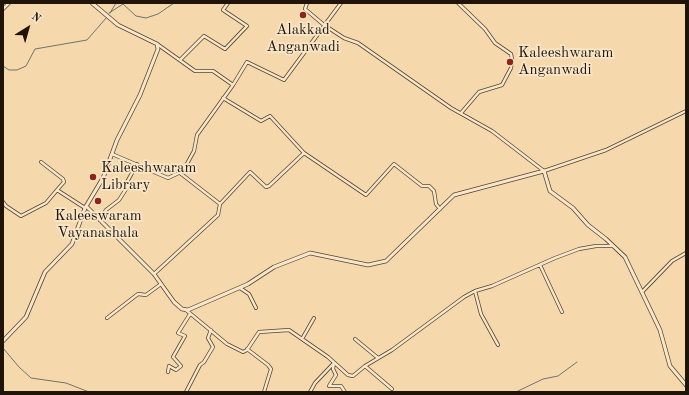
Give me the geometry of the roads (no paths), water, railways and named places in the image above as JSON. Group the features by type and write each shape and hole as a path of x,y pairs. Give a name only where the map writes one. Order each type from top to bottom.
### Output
{"street":[{"path":"3,9 9,3"},
{"path":"92,3 118,25 157,44 195,71 213,71 233,85"},
{"path":"181,60 204,36 225,49 247,26 223,10 228,3"},
{"path":"307,3 305,9 324,25 344,38 358,43 451,108 492,132 544,171 550,191 574,208 588,225 625,257 660,330 670,366 686,386"},
{"path":"112,154 168,178 180,173 183,171 194,150 197,135 233,85 247,62 284,80 341,3"},
{"path":"458,3 485,29 495,43 511,54 512,59 511,68 502,85 479,92 461,113"},
{"path":"3,341 26,317 45,272 72,244 85,207 103,178 127,116 140,95 158,49 157,44"},
{"path":"223,98 261,121 270,116 304,153 366,195 394,164 422,186 429,186 434,191 436,204 440,209"},
{"path":"185,310 240,288 274,267 310,253 368,265 386,261 454,195 544,171 606,150 686,111"},
{"path":"154,274 218,215 220,204 250,172 266,187 269,186 304,153"},
{"path":"3,202 6,206 21,216 46,203 64,182 63,179 41,162"},
{"path":"100,220 110,207 119,200 128,186 127,182 137,164"},
{"path":"180,173 220,204"},
{"path":"57,190 85,207 100,220 154,274 174,302 233,348 243,352 247,350 259,332 287,330 302,339 350,376 353,376 365,366 475,291 506,280 580,249 596,246 613,246"},
{"path":"642,292 672,261 686,253"},
{"path":"540,265 562,312"},
{"path":"107,318 138,294 146,295 161,284"},
{"path":"240,288 249,294 256,308"},
{"path":"475,291 481,314 498,345"},
{"path":"168,372 169,366 176,370 181,366 173,357 185,336 178,333 190,314"},
{"path":"302,339 314,318"},
{"path":"186,392 200,365 204,362 213,347 208,338 211,330"},
{"path":"355,339 378,358"},
{"path":"247,350 268,365 271,369 264,392"},
{"path":"310,392 315,383 334,363"},
{"path":"334,363 333,369 336,374 329,386 341,386 345,392"},
{"path":"365,366 392,388"}],"waterway":[{"path":"110,13 116,3"},
{"path":"109,13 123,4 136,16 146,18 158,14 174,3"},
{"path":"3,66 9,70 17,70 26,66 35,49 87,40 107,17"},
{"path":"3,348 19,367 31,378 66,383 89,392"},
{"path":"516,392 543,379 558,376 577,362"}],"place":[{"name":"Alakkad Anganwadi","path":"303,15"},
{"name":"Kaleeshwaram Anganwadi","path":"510,62"},
{"name":"Kaleeshwaram Library","path":"93,177"},
{"name":"Kaleeswaram Vayanashala","path":"98,201"}]}
